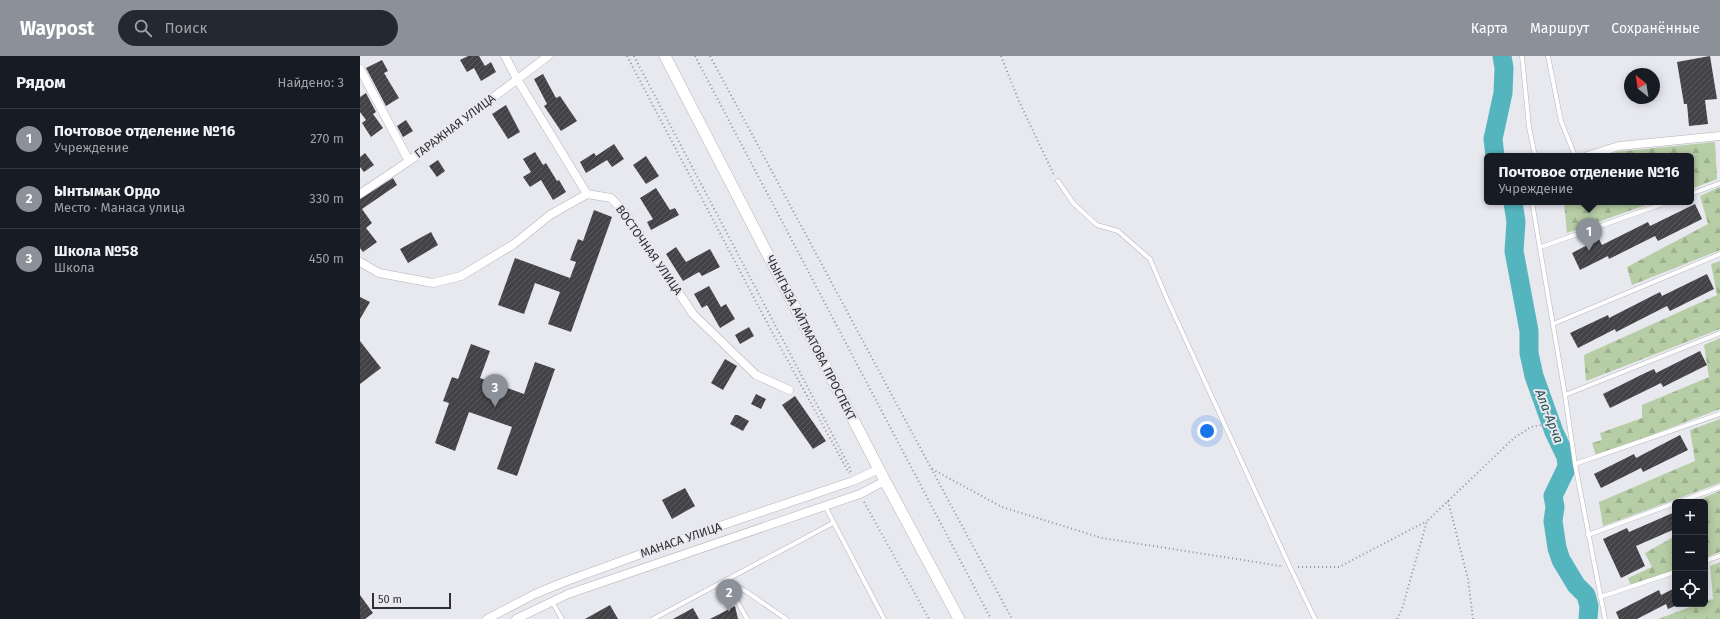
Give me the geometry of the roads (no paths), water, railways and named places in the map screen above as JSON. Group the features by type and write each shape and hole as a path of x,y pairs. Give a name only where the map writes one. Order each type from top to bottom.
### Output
{"main road":[{"name":"ЧЫНГЫЗА АЙТМАТОВА ПРОСПЕКТ","path":"666,56 885,481 959,619"}],"street":[{"path":"360,262 379,273 433,283 461,276 514,244 550,215 587,194 516,78 505,56"},
{"name":"ГАРАЖНАЯ УЛИЦА","path":"360,194 409,161 516,78 548,56"},
{"path":"360,69 409,161"},
{"path":"1597,153 1619,146 1720,135"},
{"name":"ВОСТОЧНАЯ УЛИЦА","path":"587,194 611,198 626,214 693,314 756,375 788,390"},
{"name":"МАНАСА УЛИЦА","path":"487,619 546,589 696,534 853,482 879,469"},
{"name":"МАНАСА УЛИЦА","path":"516,619 552,601 701,547 860,494 885,481"},
{"path":"546,589 552,601"}],"lane":[{"path":"1522,56 1529,127 1534,153"},
{"path":"1548,56 1561,120 1574,153"},
{"path":"1058,181 1074,204 1097,225 1118,230 1150,259 1170,306 1290,567 1316,619"},
{"path":"1694,193 1720,184"},
{"path":"1533,205 1541,247 1575,464 1605,619"},
{"path":"1541,247 1660,205"},
{"path":"1553,324 1720,254"},
{"path":"1565,395 1720,333"},
{"path":"1575,464 1720,414"},
{"path":"1687,499 1720,487"},
{"path":"1588,535 1672,504"},
{"path":"824,506 884,619"},
{"path":"653,619 833,523"},
{"path":"1708,561 1720,556"},
{"path":"1600,598 1672,573"},
{"path":"726,580 747,619"},
{"path":"726,580 786,619"},
{"path":"552,601 562,619"}],"waterway":[{"name":"Ала-Арча","path":"1495,153 1493,139 1503,93 1504,68 1502,56"},
{"name":"Ала-Арча","path":"1513,205 1516,222 1514,251 1529,331 1529,353 1534,376 1554,432 1566,457 1567,467 1553,496 1555,507 1553,521 1557,548 1561,560 1576,585 1586,595 1589,606 1588,619"}],"place":[{"name":"Почтовое отделение №16","path":"1589,251"},
{"name":"Школа №58","path":"495,407"},
{"name":"Ынтымак Ордо","path":"729,612"}]}
